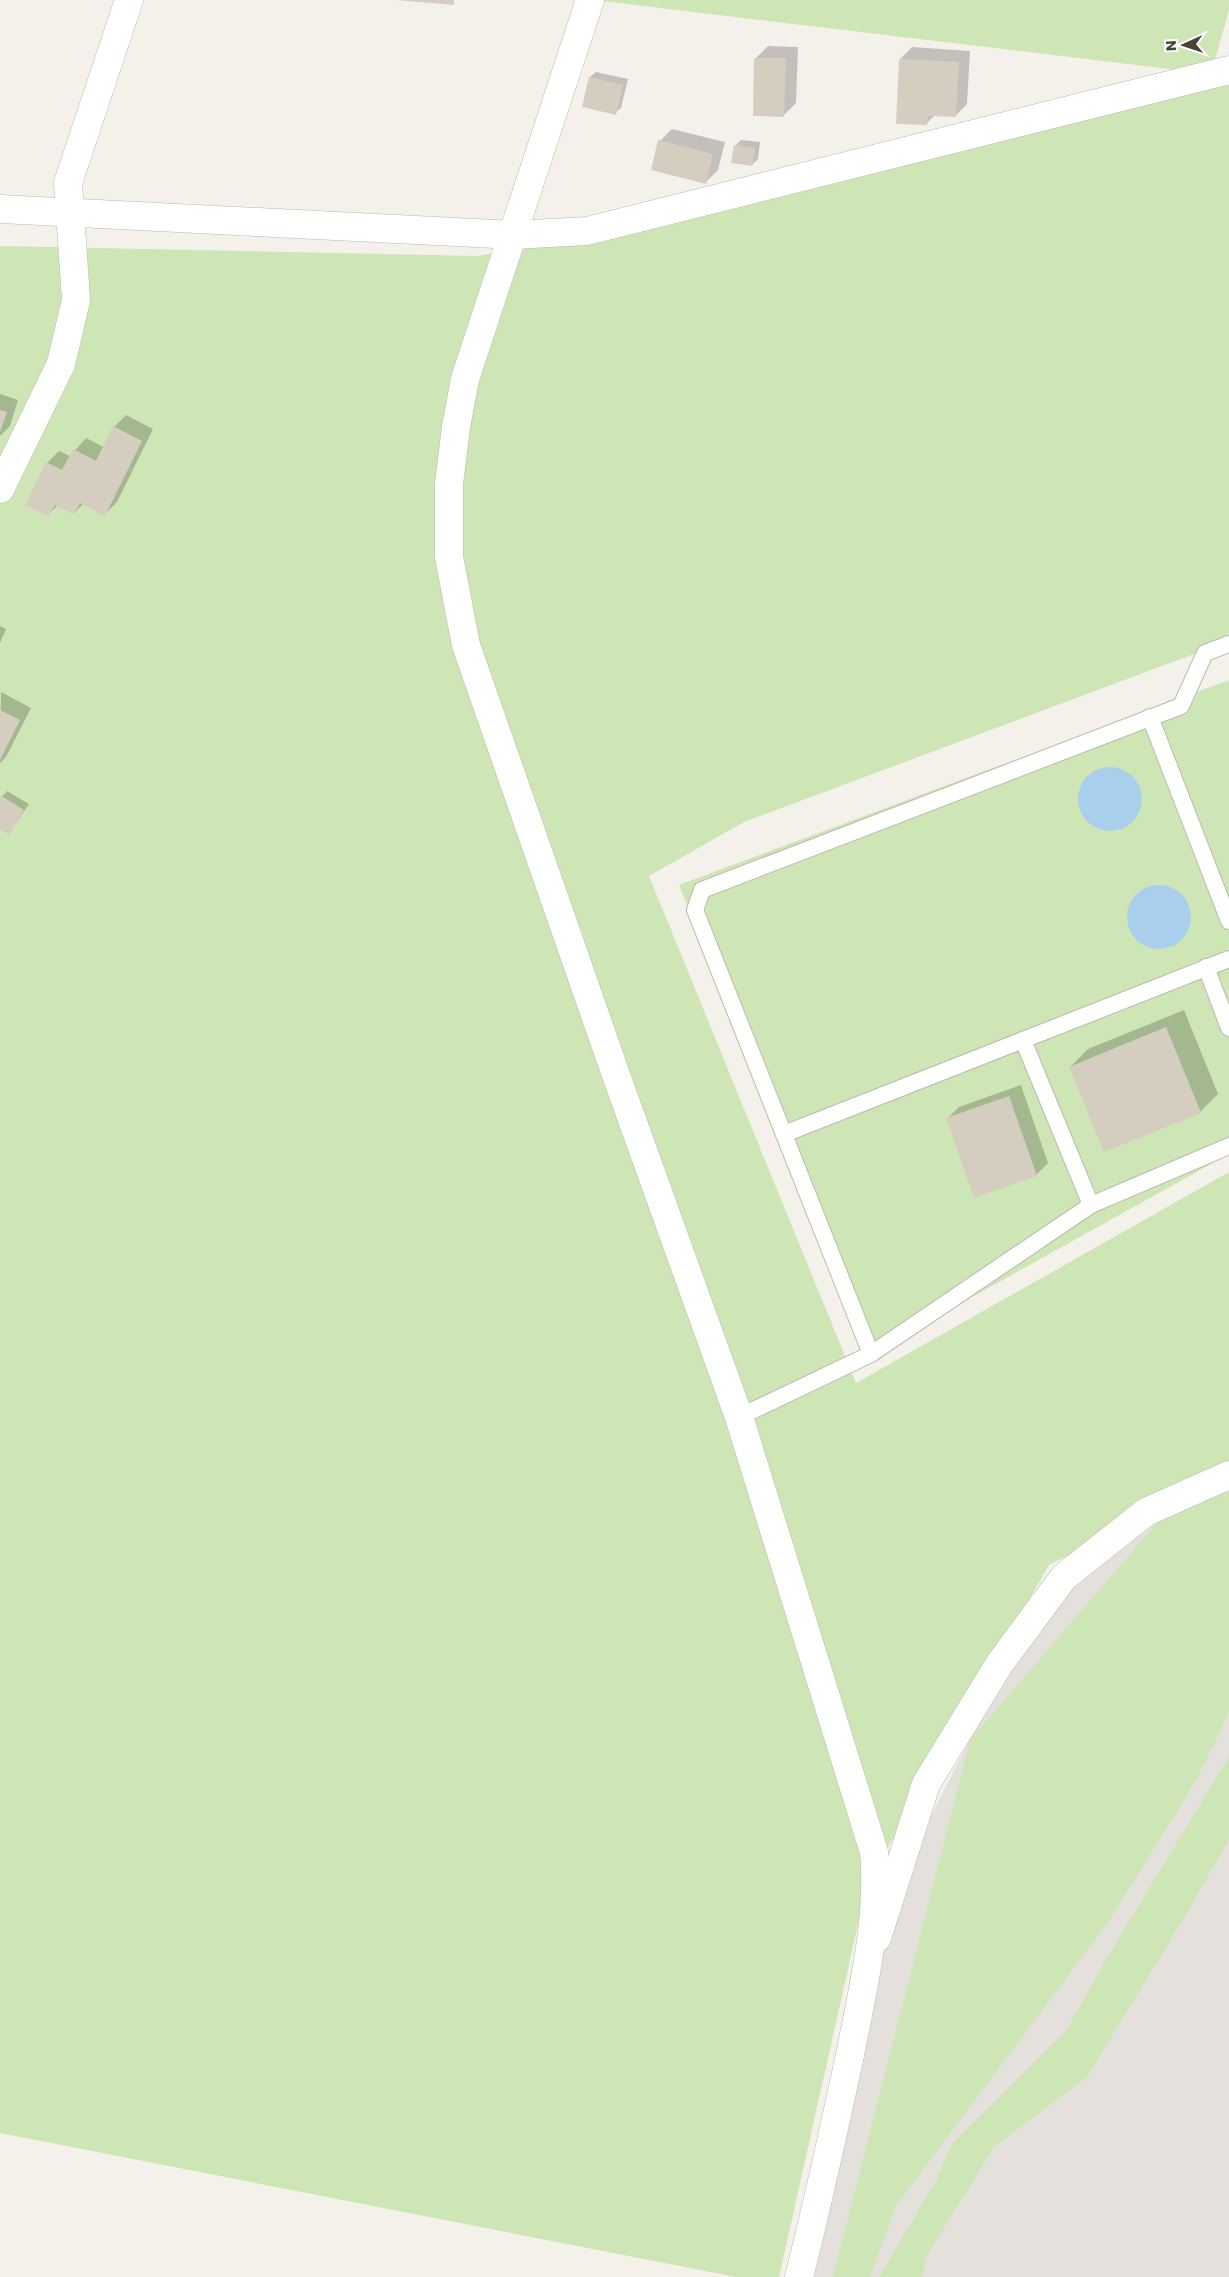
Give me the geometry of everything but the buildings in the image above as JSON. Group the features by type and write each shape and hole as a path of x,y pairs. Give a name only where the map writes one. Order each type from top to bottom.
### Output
{"street":[{"path":"0,489 61,364 76,300 68,184 129,0"},
{"path":"590,0 466,379 456,427 449,484 450,567 466,645 739,1417 874,1852 877,1884 867,1970 821,2191 799,2277"},
{"path":"0,208 70,210 513,235 587,231 1229,70"},
{"path":"867,1970 926,1784 1000,1663 1064,1577 1142,1515 1229,1474"}],"lane":[{"path":"871,1354 695,910 702,890 1181,706 1205,653 1229,644"},
{"path":"1150,717 1229,921"},
{"path":"784,1134 1229,959"},
{"path":"1206,967 1229,1028"},
{"path":"1023,1040 1090,1205"},
{"path":"739,1417 871,1354 1090,1205 1229,1146"}],"shaded area":[{"path":"1229,1472 1229,2277 794,2277 890,1898 1025,1629 1137,1518"}],"green space":[{"path":"594,0 1229,0 1229,10 1211,74"},
{"path":"1229,80 1229,641 744,822 649,876 856,1383 1229,1172 1229,1471 1218,1480 1049,1565 867,1884 779,2277 736,2277 0,2133 0,246 477,256 655,227"},
{"path":"1229,680 1229,1154 866,1356 679,885"},
{"path":"1229,1492 1229,1712 1197,1779 1109,1921 896,2206 870,2277 833,2277 970,1740 1161,1518"},
{"path":"1229,1757 1229,1839 1187,1913 1087,2077 994,2147 926,2257 922,2277 879,2277 937,2179 952,2144 1066,2031 1108,1956"}],"water":[{"path":"1110,767 1122,769 1133,776 1140,787 1142,799 1140,811 1133,822 1122,829 1110,831 1098,829 1087,822 1080,811 1078,799 1080,787 1087,776 1098,769"},
{"path":"1159,885 1171,887 1182,894 1189,905 1191,917 1189,929 1182,940 1171,947 1159,949 1147,947 1136,940 1129,929 1127,917 1129,905 1136,894 1147,887"}]}
